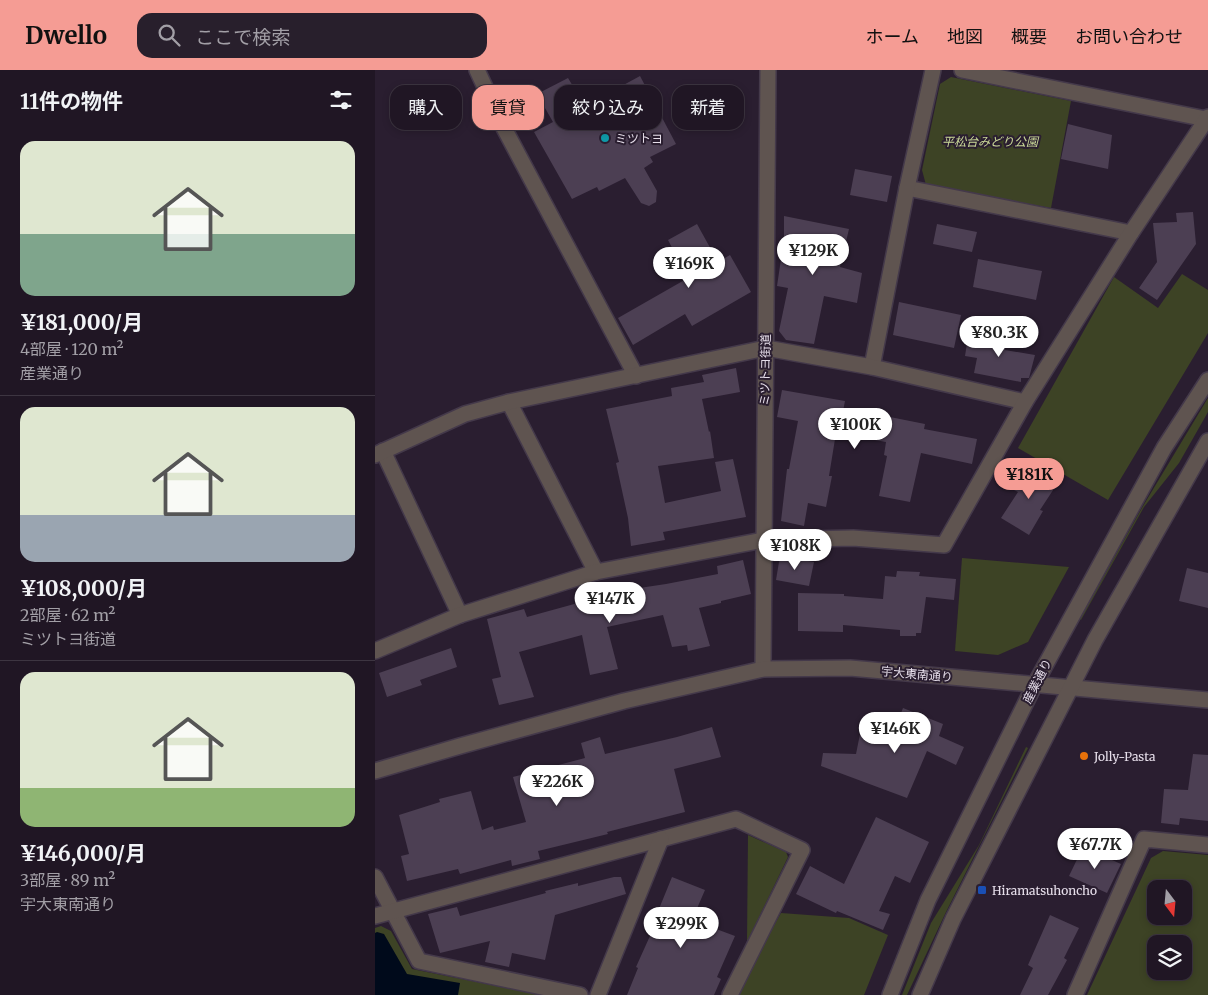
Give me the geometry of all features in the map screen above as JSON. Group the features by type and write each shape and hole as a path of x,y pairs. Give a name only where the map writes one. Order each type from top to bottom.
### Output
{"street":[{"path":"477,70 504,128 636,376"},
{"name":"ミツトヨ街道","path":"763,669 768,70"},
{"path":"872,367 907,188 933,70"},
{"path":"375,651 460,614 596,572 763,540 853,538 944,545 1025,402 1131,233 1207,118 962,70"},
{"path":"907,188 1131,233"},
{"path":"460,614 379,453 465,414 509,402 766,348 872,367 1025,402"},
{"name":"産業通り","path":"890,995 928,900 1035,684 1164,448 1208,380"},
{"path":"509,402 596,572"},
{"path":"921,995 953,919 1095,640 1208,441"},
{"name":"宇大東南通り","path":"375,771 614,704 705,681 763,669 850,668 1208,700"},
{"path":"375,916 391,910 736,819 802,850 730,995"},
{"path":"598,995 661,839"},
{"path":"1075,995 1144,839 1208,845"},
{"path":"375,877 419,961 580,995"}],"green space":[{"name":"平松台みどり公園","path":"951,77 1071,101 1051,208 926,185 922,170 940,84"},
{"path":"1182,274 1208,290 1208,333 1108,500 1018,448 1114,277 1158,308"},
{"path":"1208,398 1208,412 1179,463 1144,507 1081,620 1143,506"},
{"path":"962,558 1069,567 1028,642 998,655 955,651"},
{"path":"1026,747 1028,748 907,995 902,995 931,923 979,845"},
{"path":"748,835 786,852 788,857 747,942"},
{"path":"1163,851 1208,855 1208,995 1087,995 1151,858"},
{"path":"781,913 849,918 888,935 864,995 739,995 761,948"},
{"path":"381,926 391,931 412,969 541,995 375,995 375,928"}],"water":[{"path":"375,933 384,934 407,974 460,983 458,995 375,995"}],"building":[{"name":"ミツトヨ","path":"640,76 645,85 624,85"},
{"name":"ミツトヨ","path":"568,78 572,85 554,85"},
{"name":"ミツトヨ","path":"554,85 554,130 662,130 662,118 676,144 650,157 653,162 644,168 657,191 656,202 649,206 641,203 625,178 599,191 597,187 572,199 534,132 544,130 544,127 553,122 544,106 544,90"},
{"path":"1068,124 1112,135 1108,169 1061,159"},
{"path":"855,169 892,176 887,202 850,195"},
{"path":"1193,212 1196,244 1157,300 1139,288 1157,262 1153,223 1177,222 1176,213"},
{"path":"784,216 849,229 840,267 862,273 857,303 824,296 814,344 786,340 779,331 788,288 777,286 784,239"},
{"path":"697,224 718,262 730,255 751,292 692,326 685,314 633,345 618,318 688,278 668,240"},
{"path":"937,224 977,232 972,252 933,244"},
{"path":"978,259 1042,271 1036,300 973,287"},
{"path":"899,302 961,315 954,348 893,335"},
{"path":"995,332 1008,334 1005,350 1035,355 1029,378 1021,378 1021,382 974,373 977,358 965,356 968,337 980,338"},
{"path":"736,368 740,392 702,399 714,458 658,466 665,503 721,491 715,462 733,459 746,517 663,532 665,540 631,546 628,518 616,463 619,462 606,409 672,396 671,388 704,382 702,375"},
{"path":"782,390 845,401 843,411 890,421 890,417 925,424 924,429 977,439 972,464 921,453 910,502 879,496 887,456 884,455 886,442 836,433 829,476 832,476 826,507 808,503 804,526 781,521 787,469 789,469 798,421 777,417"},
{"path":"1026,468 1042,477 1046,473 1059,481 1040,510 1043,511 1029,535 1001,518 1018,492 1012,489"},
{"path":"780,556 814,562 809,586 776,580"},
{"path":"743,560 751,594 699,608 710,646 688,651 687,645 672,647 663,615 607,627 618,669 590,675 582,635 519,652 534,697 499,705 492,679 501,677 487,619 524,609 527,617 607,595 606,593 718,574 717,566"},
{"path":"1187,568 1208,573 1208,608 1179,601"},
{"path":"897,571 920,572 919,576 956,579 954,600 926,597 921,633 916,633 916,636 900,636 900,630 843,625 843,632 798,631 798,593 844,594 844,596 883,599 885,576 896,577"},
{"path":"451,648 457,667 420,680 422,685 387,697 379,673"},
{"path":"903,708 943,724 939,736 964,747 956,765 927,751 907,798 821,766 823,753 856,754 861,729 894,731"},
{"path":"712,727 721,757 674,769 685,812 607,832 608,834 538,851 540,859 512,866 511,860 460,874 458,869 407,881 401,856 409,854 399,815 440,802 439,799 471,791 482,830 493,826 494,830 526,822 513,777 585,758 581,743 600,737 605,754"},
{"path":"1193,754 1208,755 1208,821 1180,818 1179,825 1161,823 1164,789 1188,790"},
{"path":"876,817 929,842 910,883 895,876 879,911 890,914 883,930 837,911 836,913 796,894 810,866 844,884"},
{"path":"1083,847 1121,864 1107,893 1069,876"},
{"path":"621,877 626,894 555,915 545,960 512,953 509,967 485,962 490,941 440,953 428,914 457,907 460,916 546,893 545,891 578,883 578,886"},
{"path":"672,877 705,890 692,920 735,936 717,977 721,979 714,995 627,995 638,968 636,967 654,927 652,926"},
{"path":"1050,915 1079,928 1064,958 1067,960 1048,995 1020,995 1033,968 1028,965"}],"place":[{"name":"ミツトヨ","path":"605,138"},
{"name":"Jolly-Pasta","path":"1084,756"},
{"name":"Hiramatsuhoncho","path":"982,890"}]}
